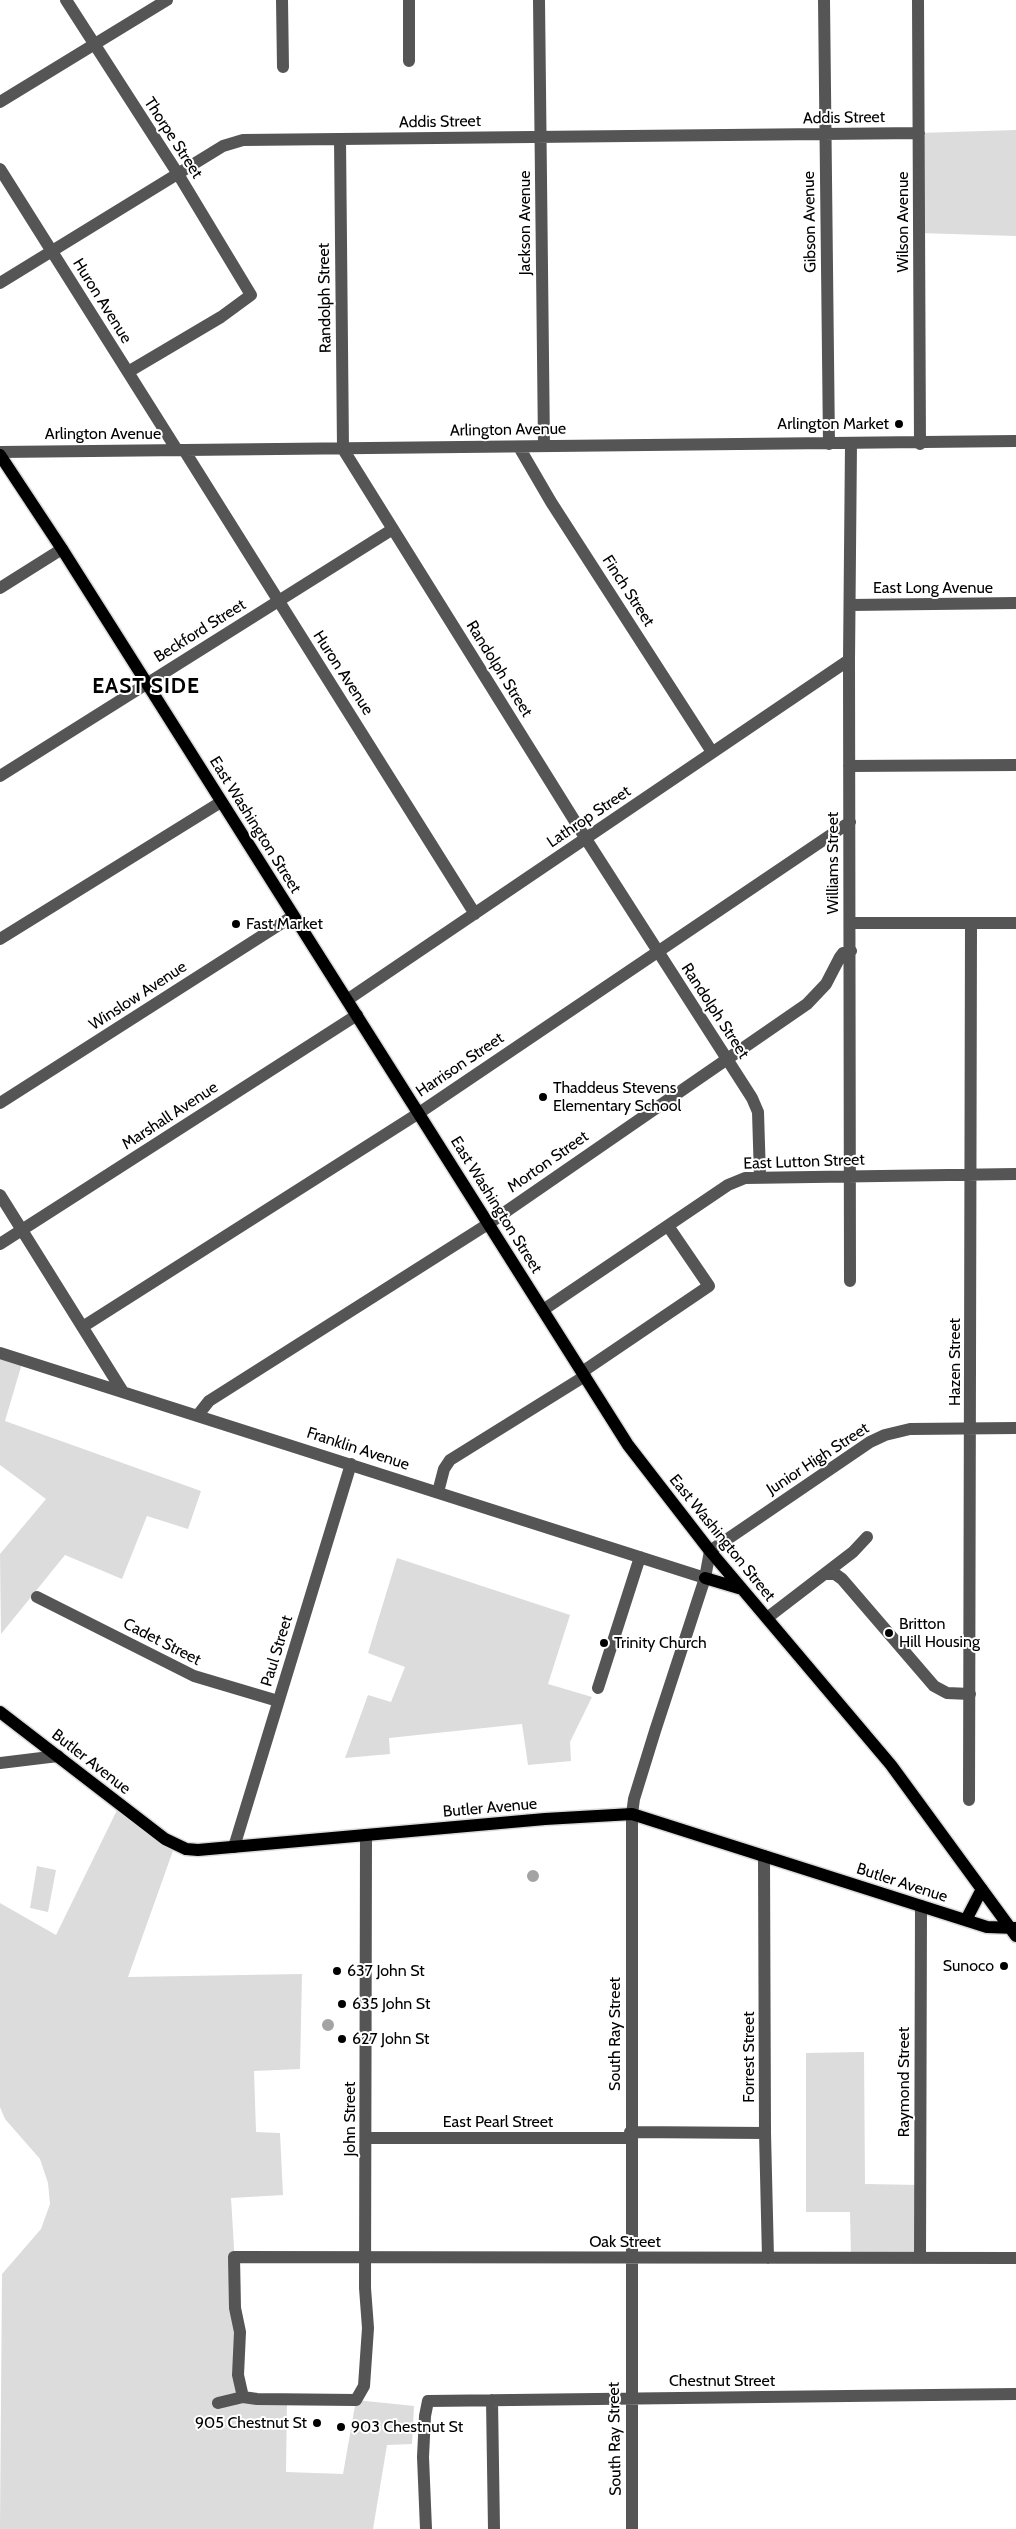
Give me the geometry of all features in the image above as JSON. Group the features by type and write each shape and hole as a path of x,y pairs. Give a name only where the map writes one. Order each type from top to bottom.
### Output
{"main road":[{"name":"East Washington Street","path":"0,453 647,1472 742,1589 891,1765 1014,1931"},
{"path":"705,1578 742,1589"},
{"name":"Butler Avenue","path":"0,1712 175,1845 198,1850 545,1819 632,1814 987,1927 1014,1931"},
{"path":"966,1920 982,1890"}],"street":[{"name":"Thorpe Street","path":"66,0 178,174 251,295 221,317 128,372"},
{"path":"0,102 94,44 151,5 167,0"},
{"path":"282,0 283,67"},
{"path":"409,0 409,61"},
{"name":"Jackson Avenue","path":"539,0 544,446"},
{"name":"Gibson Avenue","path":"824,0 829,444"},
{"name":"Wilson Avenue","path":"918,0 920,444"},
{"name":"Addis Street","path":"0,284 178,174 233,142 243,140 919,133"},
{"name":"Randolph Street","path":"340,139 343,449 586,839 756,1105 760,1177"},
{"name":"Huron Avenue","path":"0,169 128,372 278,601 475,914"},
{"name":"Arlington Avenue","path":"0,453 544,446 920,444 1016,441"},
{"name":"Williams Street","path":"850,1281 851,951 849,660 851,444"},
{"name":"Finch Street","path":"519,447 551,502 712,752"},
{"name":"Beckford Street","path":"0,776 393,529"},
{"path":"0,588 62,549"},
{"name":"East Long Avenue","path":"850,605 1016,603"},
{"name":"Lathrop Street","path":"347,1000 849,660"},
{"path":"849,766 1016,765"},
{"path":"0,939 221,802"},
{"name":"Harrison Street","path":"84,1326 419,1113 850,822"},
{"name":"Winslow Avenue","path":"0,1103 293,916"},
{"path":"850,923 1016,923"},
{"name":"Hazen Street","path":"969,1800 972,1428 971,924"},
{"name":"Morton Street","path":"198,1415 209,1401 488,1224 807,1004 826,984 840,957 844,953 851,951"},
{"name":"Marshall Avenue","path":"0,1244 357,1016"},
{"name":"East Lutton Street","path":"543,1310 734,1182 760,1177 1016,1174"},
{"path":"0,1195 84,1326 123,1392"},
{"path":"438,1492 444,1469 450,1460 584,1374 709,1286 668,1226"},
{"name":"Franklin Avenue","path":"0,1353 705,1578"},
{"name":"Junior High Street","path":"710,1550 870,1442 884,1435 910,1429 1016,1428"},
{"name":"Paul Street","path":"234,1847 351,1464"},
{"path":"767,1618 853,1552 867,1537"},
{"name":"South Ray Street","path":"632,2529 630,2135 632,1814 634,1799 654,1731 705,1578 710,1550"},
{"path":"598,1688 640,1557"},
{"path":"825,1574 835,1574 842,1579 934,1686 947,1693 970,1694"},
{"name":"Cadet Street","path":"36,1597 200,1679 278,1701"},
{"path":"0,1762 58,1756"},
{"name":"John Street","path":"243,2397 257,2399 356,2400 364,2386 367,2366 366,1835"},
{"name":"Forrest Street","path":"764,1856 765,2133 768,2258"},
{"name":"Raymond Street","path":"920,2258 921,1906"},
{"name":"East Pearl Street","path":"366,2138 765,2133"},
{"name":"Oak Street","path":"243,2397 238,2375 240,2332 235,2308 234,2257 1016,2258"},
{"name":"Chestnut Street","path":"426,2529 423,2457 425,2416 428,2401 1016,2394"},
{"path":"218,2402 243,2397"},
{"path":"492,2400 494,2529"}],"shaded area":[{"path":"1016,130 1016,236 919,233 919,133"},
{"path":"0,1353 23,1360 5,1421 201,1491 188,1529 147,1516 122,1579 65,1555 1,1634 0,1554 46,1499 0,1465"},
{"path":"397,1558 570,1615 548,1684 592,1697 570,1742 571,1761 528,1765 522,1724 389,1738 390,1754 345,1758 368,1695 391,1702 405,1667 368,1653"},
{"path":"120,1804 175,1845 128,1977 302,1974 300,2069 254,2071 256,2132 280,2133 283,2195 231,2198 243,2397 287,2400 286,2472 343,2474 356,2400 414,2406 412,2444 387,2445 373,2529 0,2529 2,2274 41,2229 50,2204 48,2183 40,2159 5,2119 0,2107 0,1903 56,1935"},
{"path":"37,1866 56,1870 48,1912 30,1908"},
{"path":"533,1870 539,1876 533,1882 527,1876"},
{"path":"326,2019 330,2019 334,2025 330,2031 326,2031 322,2027 322,2023"},
{"path":"864,2052 865,2184 920,2185 920,2258 851,2258 850,2212 806,2212 806,2053"}],"place":[{"name":"Arlington Market","path":"899,424"},
{"name":"Fast Market","path":"236,924"},
{"name":"Thaddeus Stevens Elementary School","path":"543,1097"},
{"name":"Britton Hill Housing","path":"889,1633"},
{"name":"Trinity Church","path":"604,1643"},
{"name":"Sunoco","path":"1004,1966"},
{"name":"637 John St","path":"337,1971"},
{"name":"635 John St","path":"342,2004"},
{"name":"627 John St","path":"342,2039"},
{"name":"905 Chestnut St","path":"317,2423"},
{"name":"903 Chestnut St","path":"341,2427"}],"district":[{"name":"EAST SIDE","path":"146,687"}]}
